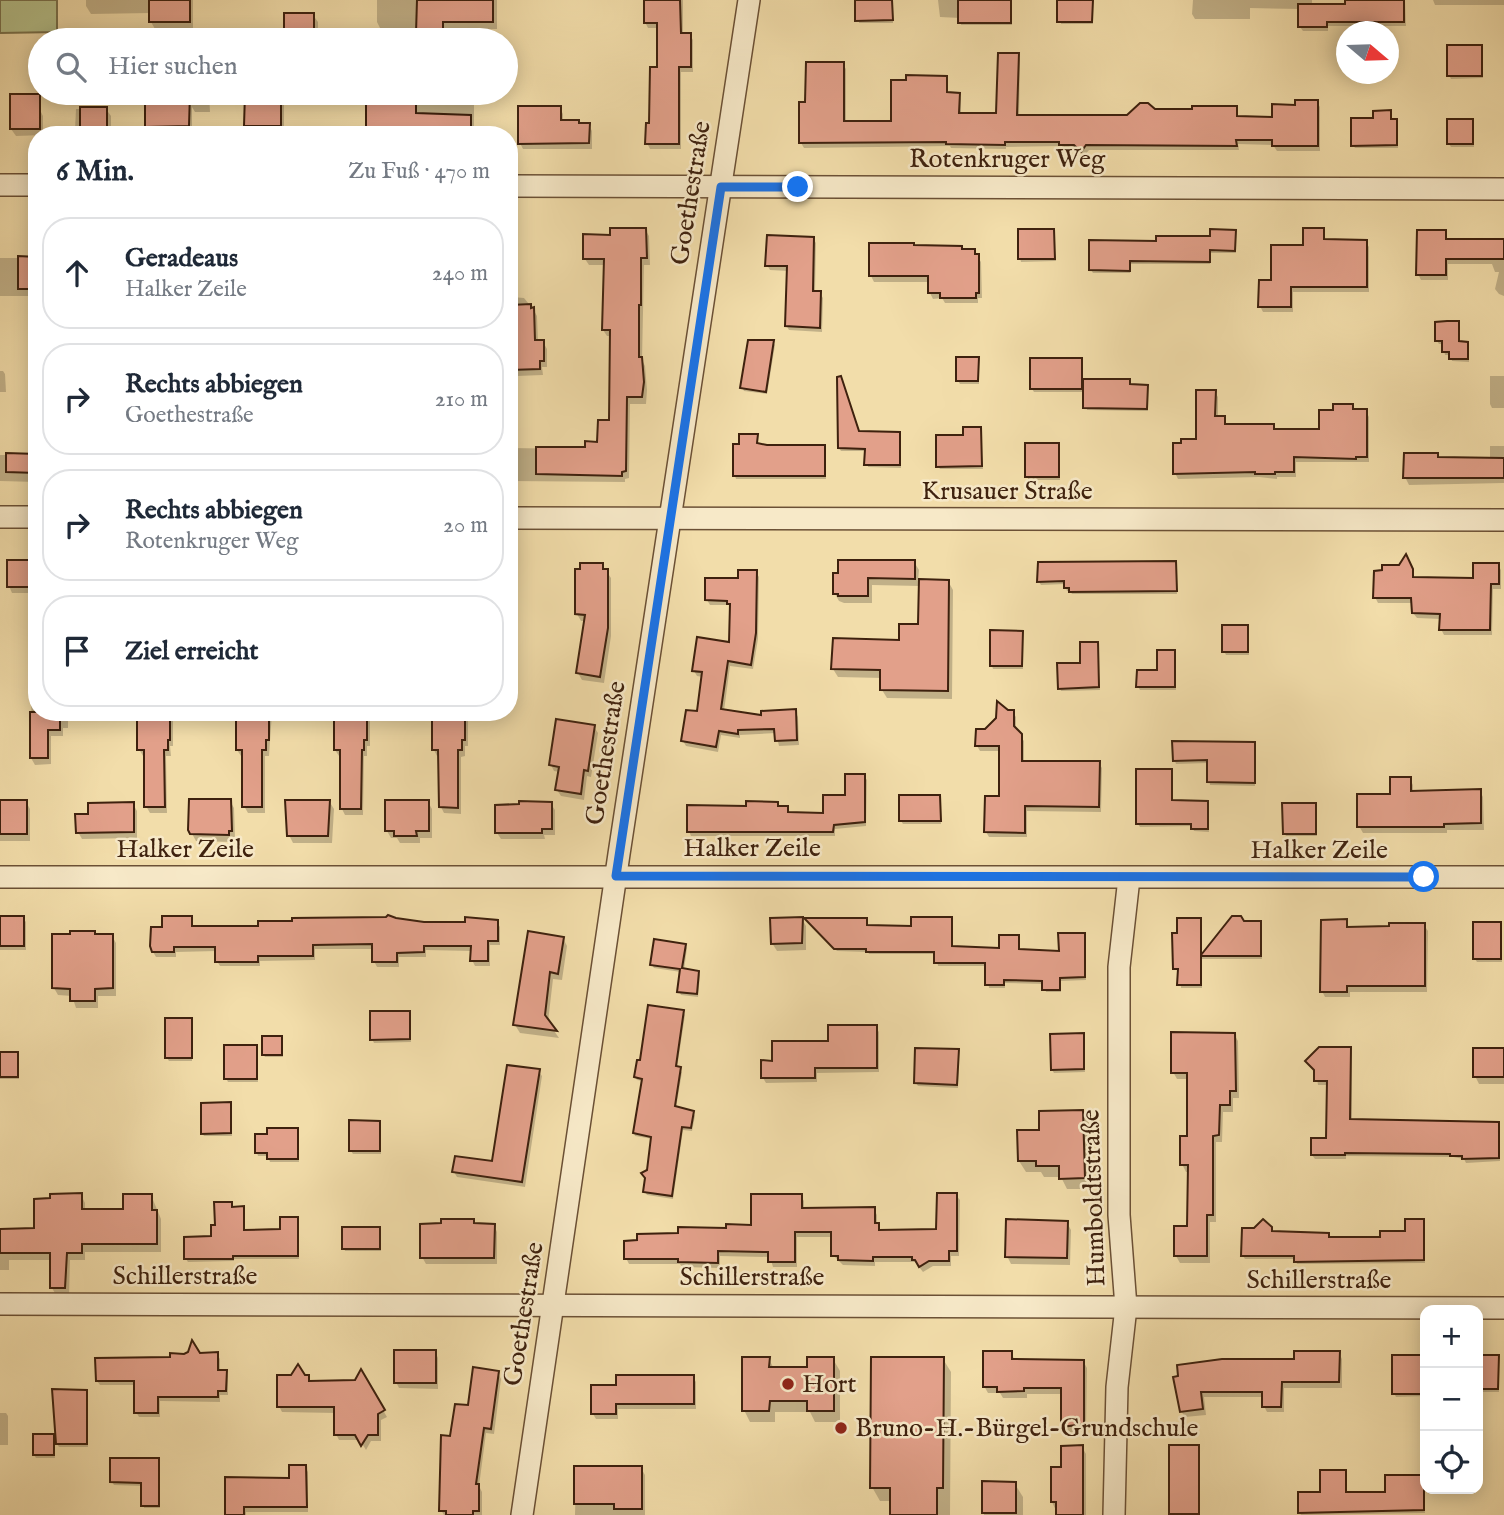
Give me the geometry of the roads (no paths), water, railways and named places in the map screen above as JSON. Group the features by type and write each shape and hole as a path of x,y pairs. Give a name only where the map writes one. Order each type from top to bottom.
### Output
{"street":[{"name":"Goethestraße","path":"522,1515 749,0"},
{"path":"0,185 28,185"},
{"name":"Rotenkruger Weg","path":"518,186 1504,189"},
{"path":"0,517 28,517"},
{"name":"Krusauer Straße","path":"518,518 1504,520"},
{"name":"Halker Zeile","path":"0,877 1504,877"},
{"name":"Humboldtstraße","path":"1115,1515 1117,1387 1126,1307 1119,1215 1119,967 1129,878"},
{"name":"Schillerstraße","path":"0,1304 1504,1308"}],"place":[{"name":"Hort","path":"788,1384"},
{"name":"Bruno-H.-Bürgel-Grundschule","path":"841,1428"}]}
